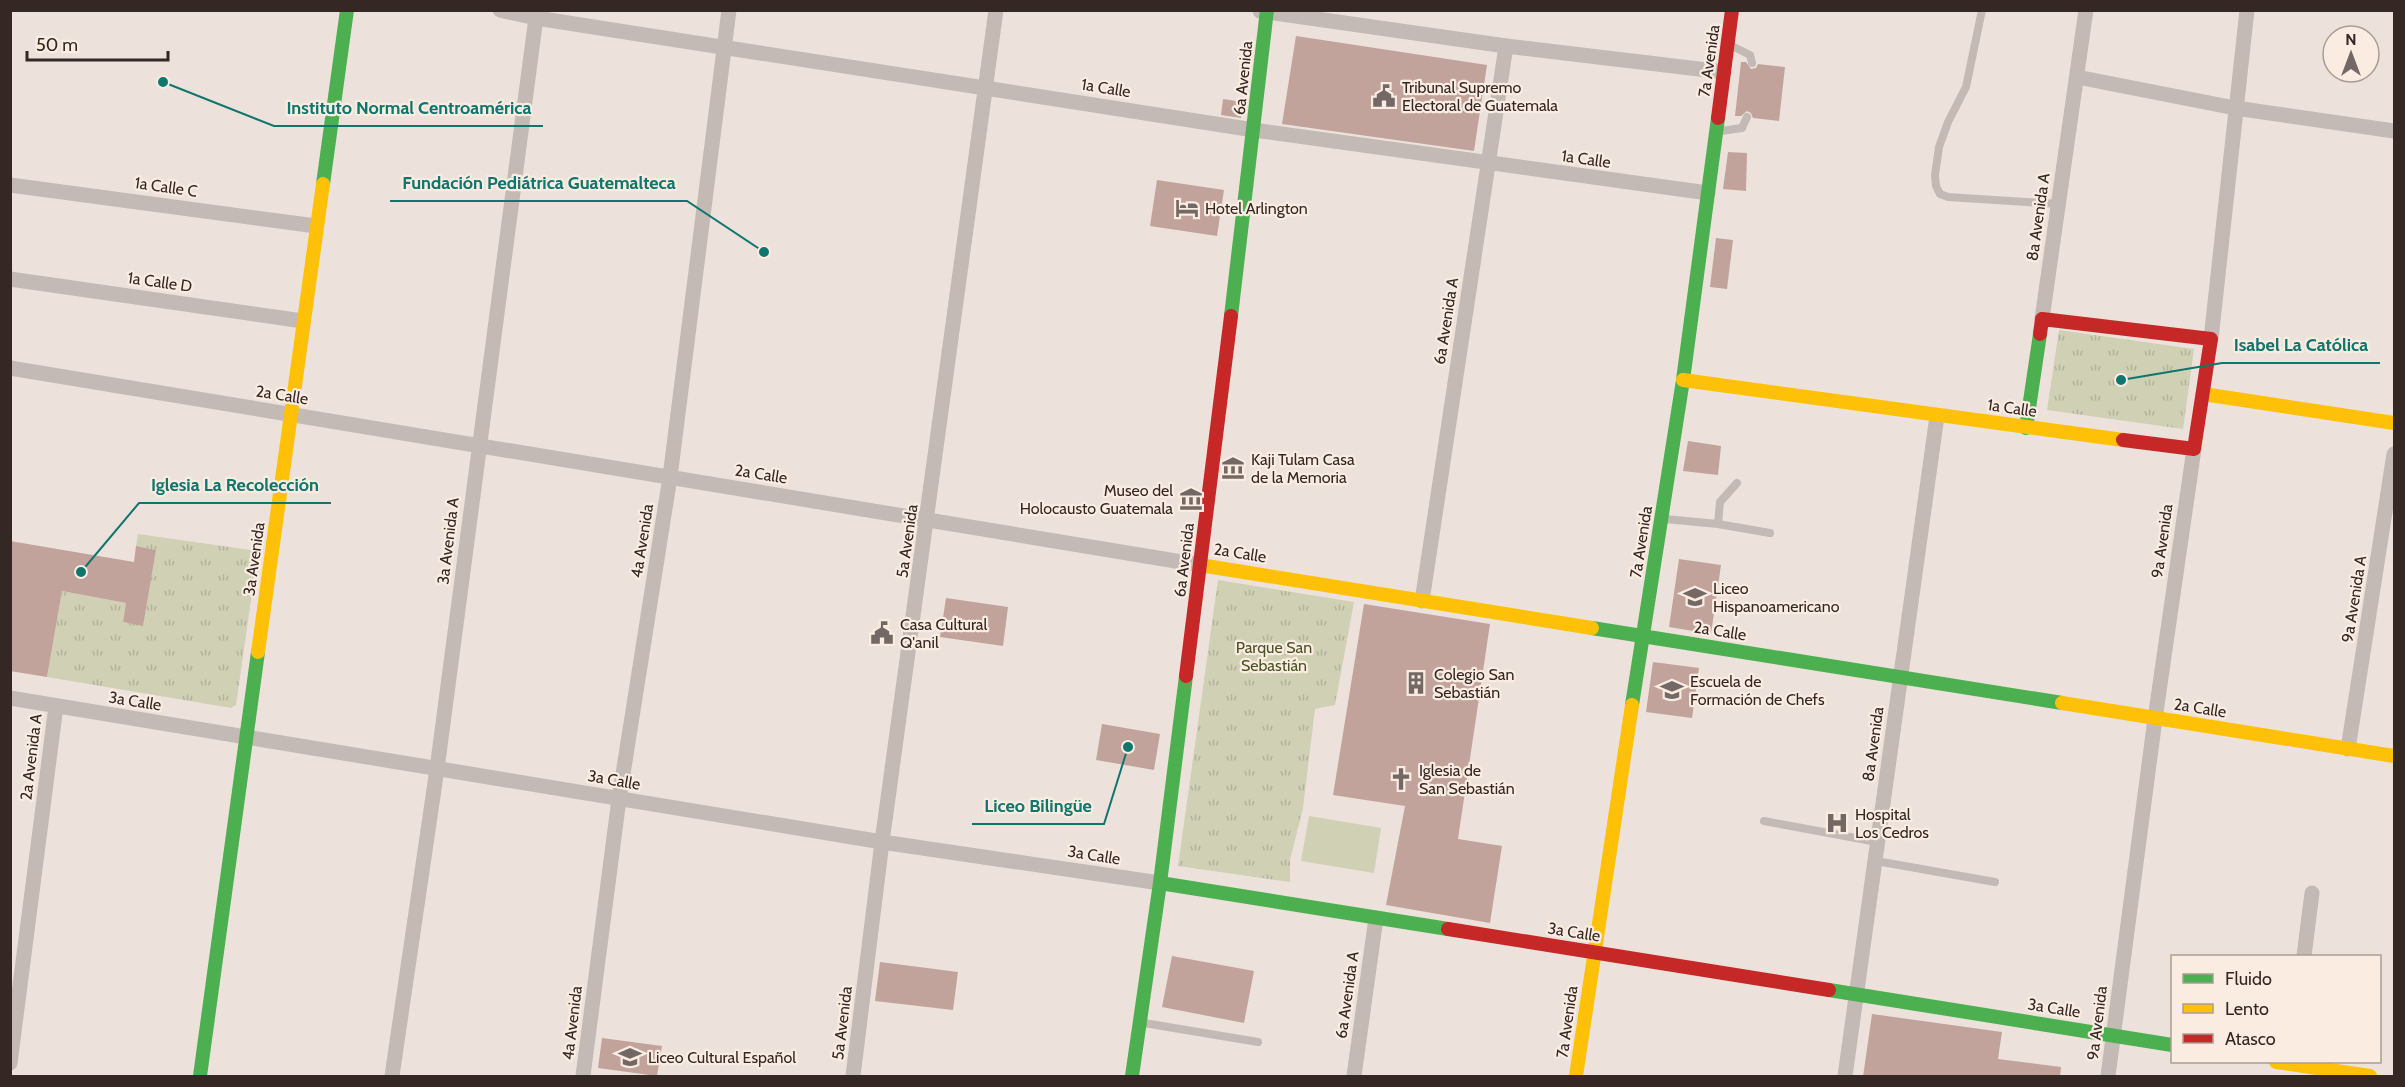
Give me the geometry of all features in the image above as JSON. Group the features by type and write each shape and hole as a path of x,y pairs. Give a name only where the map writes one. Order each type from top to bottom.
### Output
{"street":[{"name":"3a Avenida","path":"200,1077 245,737 347,10"},
{"name":"1a Calle","path":"500,10 537,14 726,47 1254,130 1708,194"},
{"name":"4a Avenida","path":"584,1077 620,799 670,477 729,10"},
{"name":"5a Avenida","path":"853,1077 882,842 928,520 996,10"},
{"name":"7a Avenida","path":"1576,1077 1593,953 1683,380 1732,10"},
{"name":"8a Avenida A","path":"2026,428 2086,10"},
{"name":"9a Avenida","path":"2108,1077 2155,719 2211,339 2247,10"},
{"path":"1264,11 1506,46 1724,72"},
{"name":"6a Avenida","path":"1132,1077 1160,883 1254,130 1264,11"},
{"name":"3a Avenida A","path":"392,1077 437,769 537,14"},
{"name":"6a Avenida A","path":"1422,601 1506,46"},
{"path":"2077,77 2235,108 2394,131"},
{"name":"1a Calle C","path":"10,185 316,226"},
{"name":"1a Calle D","path":"10,279 303,321"},
{"path":"2042,319 2211,339"},
{"name":"2a Calle","path":"10,368 1200,565 2394,756"},
{"name":"1a Calle","path":"1683,380 2194,449"},
{"path":"2203,394 2394,423"},
{"name":"8a Avenida","path":"1845,1077 1937,416"},
{"name":"9a Avenida A","path":"2348,749 2394,454"},
{"name":"3a Calle","path":"10,698 882,842 1160,883 2171,1045"},
{"name":"2a Avenida A","path":"10,1063 56,706"},
{"path":"2304,955 2312,893"},
{"name":"6a Avenida A","path":"1354,1077 1376,918"},
{"path":"2291,1063 2370,1077"}],"lane":[{"path":"1982,10 1966,87 1948,122 1939,147 1936,186 1940,194 1948,196 2059,204"},
{"path":"1728,44 1750,55 1752,63"},
{"path":"1716,131 1742,128 1747,117"},
{"path":"1718,524 1720,502 1737,483"},
{"path":"1662,518 1770,533"},
{"path":"1764,821 1877,842"},
{"path":"1876,861 1995,882"},
{"path":"1140,1022 1258,1042"}],"green space":[{"path":"2059,330 2194,349 2183,429 2047,410"},
{"path":"138,534 258,551 236,705 231,708 47,677 62,591 126,603 123,622 143,625 156,550 136,546"},
{"name":"Parque San Sebastián","path":"1218,580 1354,602 1335,705 1315,709 1303,808 1290,860 1290,882 1178,866"},
{"path":"1309,816 1381,828 1374,873 1301,861"}],"building":[{"name":"Tribunal Supremo Electoral de Guatemala","path":"1296,36 1487,65 1474,151 1282,124"},
{"path":"1741,62 1746,62 1751,69 1756,68 1758,64 1785,67 1779,121 1753,118 1747,111 1741,116 1735,116"},
{"path":"1223,99 1243,102 1241,118 1221,115"},
{"path":"1728,152 1747,153 1746,191 1723,189"},
{"name":"Hotel Arlington","path":"1157,180 1224,190 1217,236 1150,226"},
{"path":"1716,238 1733,240 1727,289 1710,287"},
{"path":"1688,441 1721,446 1718,475 1683,471"},
{"path":"10,541 134,562 136,546 156,550 143,626 123,622 126,603 62,591 47,677 10,671"},
{"name":"Liceo Hispanoamericano","path":"1679,559 1721,565 1711,634 1669,627"},
{"path":"946,598 1008,607 1003,646 940,637"},
{"path":"1364,604 1490,624 1458,839 1502,846 1490,923 1386,905 1405,806 1333,795"},
{"name":"Escuela de Formación de Chefs","path":"1653,662 1699,668 1692,718 1646,712"},
{"path":"1102,724 1160,734 1154,770 1096,760"},
{"path":"1172,956 1254,971 1244,1023 1162,1007"},
{"path":"880,962 958,972 953,1010 875,1001"},
{"path":"1872,1014 2002,1032 1998,1059 2061,1067 2060,1077 1863,1077"},
{"name":"Liceo Cultural Español","path":"602,1038 662,1046 657,1076 598,1068"}],"traffic: fast":[{"path":"323,184 347,10"},
{"path":"1231,316 1267,10"},
{"path":"1632,705 1683,380 1718,118"},
{"path":"2026,428 2040,334"},
{"path":"1592,628 2062,703"},
{"path":"200,1076 258,652"},
{"path":"1132,1076 1160,883 1186,676"},
{"path":"1160,883 1448,929"},
{"path":"1829,990 2171,1045"}],"traffic: slow":[{"path":"258,652 323,184"},
{"path":"1683,380 2123,440"},
{"path":"2203,394 2394,423"},
{"path":"1200,565 1592,628"},
{"path":"2062,703 2394,756"},
{"path":"1576,1076 1632,705"},
{"path":"2283,1063 2370,1076"}],"traffic: jam":[{"path":"1718,118 1732,10"},
{"path":"1186,676 1231,316"},
{"path":"2040,334 2042,319 2211,339 2194,449 2123,440"},
{"path":"1448,929 1829,990"}],"place":[{"name":"Instituto Normal Centroamérica","path":"163,82"},
{"name":"Tribunal Supremo Electoral de Guatemala","path":"1384,96"},
{"name":"Hotel Arlington","path":"1187,208"},
{"name":"Fundación Pediátrica Guatemalteca","path":"764,252"},
{"name":"Isabel La Católica","path":"2121,380"},
{"name":"Kaji Tulam Casa de la Memoria","path":"1233,468"},
{"name":"Museo del Holocausto Guatemala","path":"1191,499"},
{"name":"Iglesia La Recolección","path":"81,572"},
{"name":"Liceo Hispanoamericano","path":"1695,597"},
{"name":"Casa Cultural Q'anil","path":"882,633"},
{"name":"Colegio San Sebastián","path":"1416,683"},
{"name":"Escuela de Formación de Chefs","path":"1672,690"},
{"name":"Liceo Bilingüe","path":"1128,747"},
{"name":"Iglesia de San Sebastián","path":"1401,779"},
{"name":"Hospital Los Cedros","path":"1837,823"},
{"name":"Liceo Cultural Español","path":"630,1057"}]}
